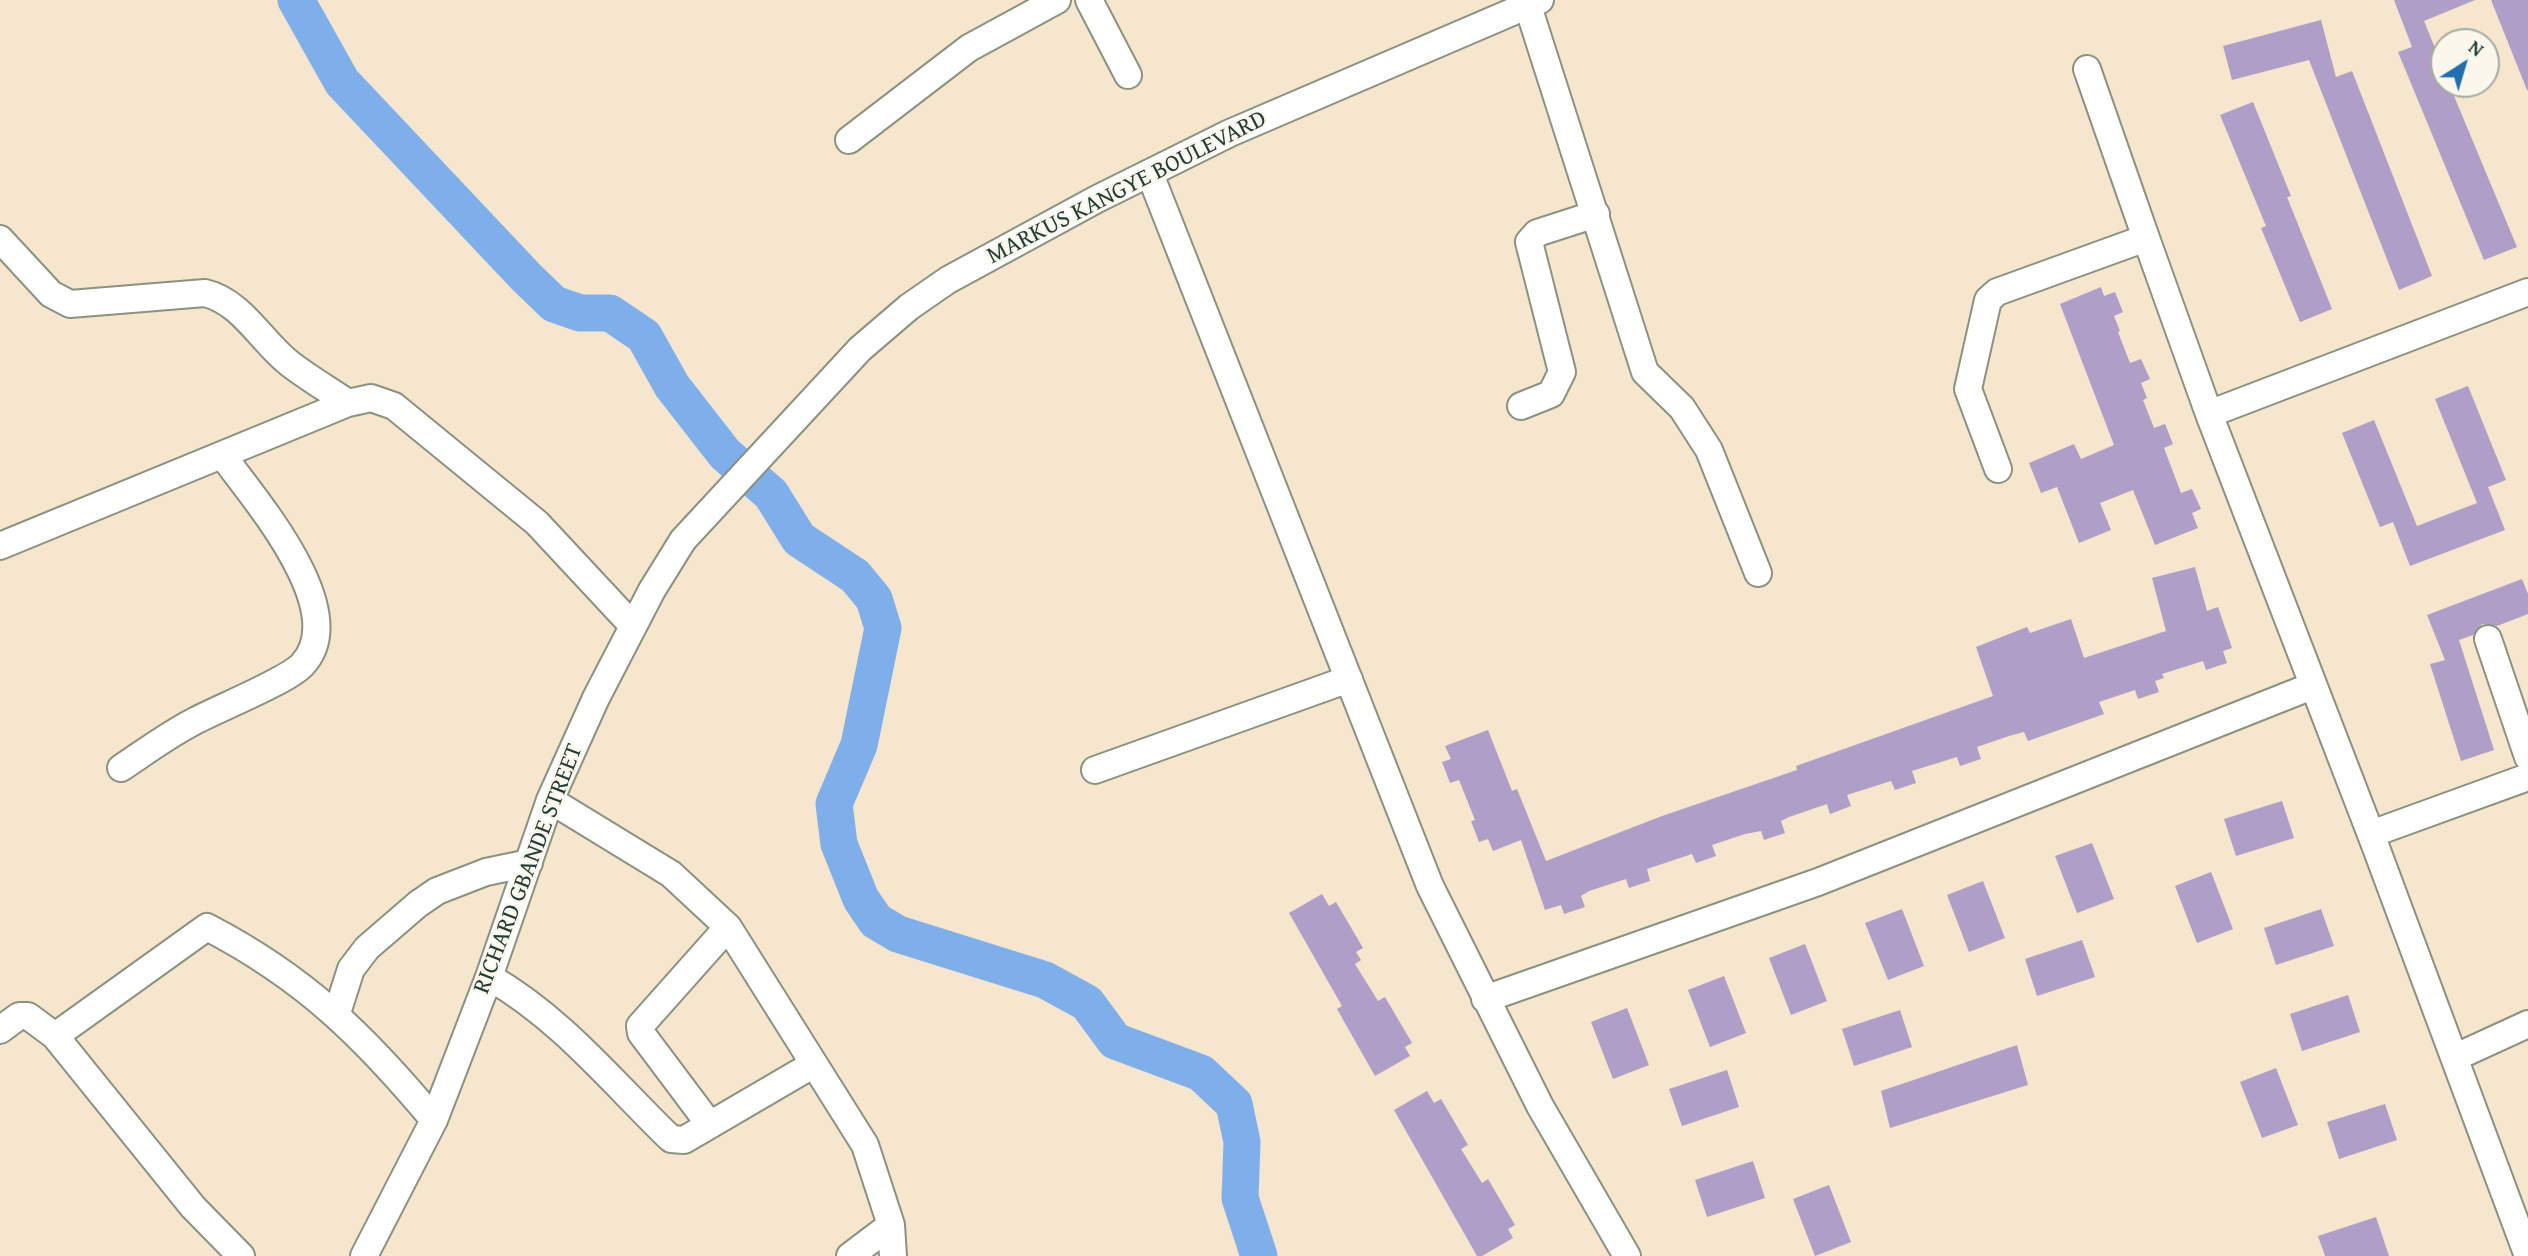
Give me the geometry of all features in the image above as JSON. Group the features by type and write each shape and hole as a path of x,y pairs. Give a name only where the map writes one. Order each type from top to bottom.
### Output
{"street":[{"path":"849,141 969,48 1057,0"},
{"path":"1089,0 1128,75"},
{"path":"1531,2 1645,372 1682,408 1709,450 1758,573"},
{"name":"MARKUS KANGYE BOULEVARD","path":"723,498 860,349 909,307 948,280 1230,133 1531,2"},
{"path":"2087,69 2209,414 2456,1057 2528,1256"},
{"path":"1150,174 1430,886 1540,1106 1627,1256"},
{"path":"1521,406 1550,394 1562,372 1529,242 1537,233 1596,214"},
{"path":"1998,469 1968,389 1988,300 1997,292 2146,238"},
{"path":"0,239 51,294 70,304 205,293 216,296 241,313 288,362 348,403"},
{"path":"2209,414 2528,292"},
{"path":"0,546 348,403 371,398 394,406 537,523 633,626"},
{"path":"121,768 191,723 302,666 317,640 315,611 307,579 223,456"},
{"name":"RICHARD GBANDE STREET","path":"363,1256 434,1120 489,977 550,800 596,698 633,626 683,540 723,498"},
{"path":"2488,639 2528,757"},
{"path":"1095,770 1349,679"},
{"path":"1485,999 1818,882 2312,686"},
{"path":"2371,834 2528,777"},
{"path":"550,800 671,874 727,927 865,1145 891,1226 893,1256"},
{"path":"337,1013 351,969 367,948 418,904 437,891 486,872 529,863"},
{"path":"55,1036 207,927 247,948 337,1013 366,1041 434,1120"},
{"path":"710,1125 641,1033 640,1026 727,927"},
{"path":"489,977 545,1014 590,1054 671,1139 684,1140 814,1064"},
{"path":"0,1030 19,1016 28,1016 55,1036 193,1207 241,1256"},
{"path":"2456,1057 2528,1024"},
{"path":"850,1256 891,1226"}],"building":[{"path":"2394,0 2475,0 2424,21 2430,36 2430,98 2455,98 2517,247 2484,260 2398,52 2412,47"},
{"path":"2491,0 2528,0 2528,90 2527,90"},
{"path":"2321,20 2336,77 2352,71 2432,276 2399,290 2309,60 2232,80 2223,46"},
{"path":"2253,102 2291,196 2287,197 2332,309 2300,322 2261,228 2266,226 2220,115"},
{"path":"2101,287 2104,296 2115,292 2123,312 2114,316 2130,363 2141,359 2150,379 2141,383 2147,398 2143,400 2154,428 2165,424 2173,444 2164,448 2181,493 2192,489 2201,509 2192,513 2198,528 2155,545 2133,490 2100,503 2111,530 2079,543 2057,487 2041,493 2029,463 2074,444 2081,459 2114,445 2060,304"},
{"path":"2468,386 2506,480 2488,487 2505,530 2410,566 2393,522 2380,527 2342,433 2374,420 2417,526 2477,503 2435,399"},
{"path":"2195,567 2207,611 2218,607 2232,648 2223,651 2227,663 2206,670 2203,661 2162,674 2164,678 2155,681 2159,692 2138,699 2135,690 2099,702 2104,714 2028,741 2024,732 1977,747 1981,759 1960,766 1957,757 1912,771 1916,783 1895,790 1891,781 1847,795 1851,806 1830,814 1827,804 1781,821 1785,833 1764,840 1761,831 1745,834 1712,845 1716,856 1696,863 1692,854 1647,869 1650,881 1629,888 1626,879 1589,891 1581,896 1585,907 1564,914 1561,905 1545,910 1521,840 1493,851 1488,839 1479,842 1471,821 1475,820 1459,780 1450,783 1442,762 1451,759 1445,746 1488,730 1512,791 1517,789 1546,861 1662,816 1797,770 1796,766 1993,696 1976,647 2027,627 2030,633 2071,619 2084,658 2166,631 2152,578"},
{"path":"2522,579 2528,594 2528,614 2497,626 2482,624 2473,635 2459,640 2494,750 2461,761 2430,664 2445,660 2427,615"},
{"path":"2282,801 2294,838 2236,856 2224,819"},
{"path":"2092,843 2114,899 2077,913 2055,856"},
{"path":"2211,872 2233,929 2197,943 2175,886"},
{"path":"1983,881 2005,938 1969,952 1947,895"},
{"path":"1322,894 1329,906 1336,902 1363,948 1356,952 1361,960 1355,964 1378,1001 1385,997 1412,1043 1405,1047 1410,1056 1375,1076 1337,1009 1342,1006 1289,913"},
{"path":"1902,909 1924,966 1888,980 1865,923"},
{"path":"2321,909 2334,946 2276,965 2264,928"},
{"path":"2082,940 2095,977 2037,996 2025,959"},
{"path":"1805,944 1827,1001 1791,1015 1769,958"},
{"path":"1724,976 1746,1033 1710,1047 1688,990"},
{"path":"2348,995 2360,1032 2302,1051 2290,1014"},
{"path":"1627,1008 1649,1065 1613,1079 1591,1022"},
{"path":"1900,1010 1912,1047 1854,1066 1842,1029"},
{"path":"2017,1045 2028,1085 1890,1128 1881,1091"},
{"path":"2276,1068 2298,1125 2262,1138 2240,1082"},
{"path":"1727,1070 1739,1107 1682,1126 1669,1089"},
{"path":"1427,1091 1434,1103 1441,1099 1468,1145 1461,1149 1482,1183 1488,1179 1515,1225 1508,1229 1513,1238 1482,1256 1477,1256 1394,1110"},
{"path":"2385,1104 2397,1140 2339,1159 2327,1122"},
{"path":"1753,1161 1765,1198 1707,1217 1695,1180"},
{"path":"1829,1185 1851,1242 1815,1256 1793,1199"},
{"path":"2376,1217 2389,1256 2325,1256 2318,1236"}],"waterway":[{"path":"296,0 342,82 526,277 554,304 580,313 610,313 644,336 672,386 725,454 771,494 799,539 855,576 874,599 883,628 859,745 834,804 839,844 861,899 876,921 898,934 1045,980 1087,1003 1115,1041 1201,1073 1234,1104 1242,1142 1240,1198 1259,1256"}]}
